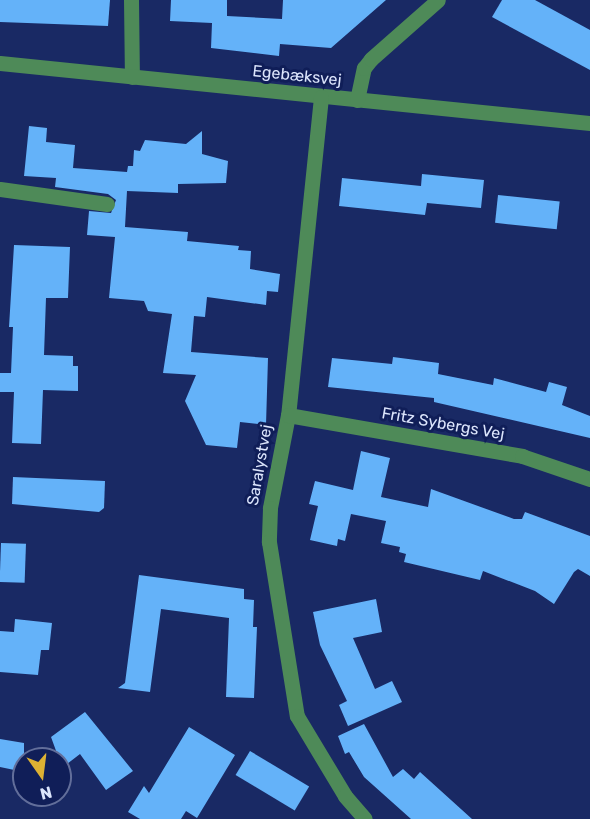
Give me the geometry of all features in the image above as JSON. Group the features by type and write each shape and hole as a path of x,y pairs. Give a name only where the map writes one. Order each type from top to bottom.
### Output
{"street":[{"path":"131,0 132,77"},
{"path":"357,100 364,68 371,59 438,0"},
{"name":"Egebæksvej","path":"0,63 590,123"},
{"name":"Saralystvej","path":"321,97 288,415 270,508 269,542 297,716 345,796 364,819"},
{"path":"0,189 107,204"},
{"name":"Fritz Sybergs Vej","path":"288,415 522,456 590,479"}],"building":[{"path":"0,0 110,0 108,26 0,22"},
{"path":"171,0 227,0 227,16 282,19 283,0 386,0 331,48 280,44 279,56 211,48 212,23 170,21"},
{"path":"502,0 535,0 590,30 590,70 492,17"},
{"path":"29,126 47,128 46,142 75,145 73,168 127,172 128,166 133,166 134,150 140,151 145,140 186,144 202,131 202,154 228,161 226,183 178,184 178,193 127,191 125,227 188,232 187,241 239,246 238,250 251,251 250,269 280,274 278,292 267,291 266,305 207,297 205,317 194,316 191,352 268,358 266,425 240,422 237,448 206,445 185,401 196,375 163,373 172,314 148,311 144,301 109,298 115,237 87,235 89,211 111,213 116,200 108,194 55,187 56,178 24,176"},
{"path":"422,174 484,180 481,208 427,203 425,215 339,206 342,178 421,186"},
{"path":"498,195 560,201 557,229 495,223"},
{"path":"14,245 70,247 68,298 46,298 44,355 73,356 73,366 78,366 78,391 43,390 41,444 12,443 14,392 0,392 0,373 11,373 13,327 9,327"},
{"path":"393,357 439,363 438,374 493,385 494,378 546,392 549,382 567,387 562,405 590,416 590,438 434,402 434,398 328,387 332,358 392,364"},
{"path":"361,451 390,458 381,497 428,507 431,489 514,519 522,519 525,512 590,536 590,576 578,569 574,572 554,604 535,591 483,571 480,580 404,562 406,554 399,552 400,547 381,543 386,521 351,514 345,541 338,539 337,546 310,540 318,506 309,504 315,481 353,490"},
{"path":"13,477 105,481 104,508 99,512 12,504"},
{"path":"1,543 26,544 25,583 0,582"},
{"path":"139,575 244,589 244,599 254,600 253,627 257,627 254,698 226,697 229,618 161,609 150,692 118,688 125,683"},
{"path":"376,599 382,632 353,638 375,689 392,681 402,702 348,726 339,705 347,701 320,645 313,612"},
{"path":"15,619 52,623 49,650 41,650 38,675 0,672 0,631 14,632"},
{"path":"85,712 133,771 106,790 80,754 72,760 72,747 55,747 51,737"},
{"path":"364,724 393,777 403,769 414,779 420,772 472,819 411,819 364,777 349,752 345,754 338,736"},
{"path":"189,727 235,755 197,818 186,811 181,819 140,819 128,812 144,786 149,793"},
{"path":"0,739 24,743 24,747 12,747 12,770 0,767"},
{"path":"250,751 309,787 295,811 236,775"}]}
